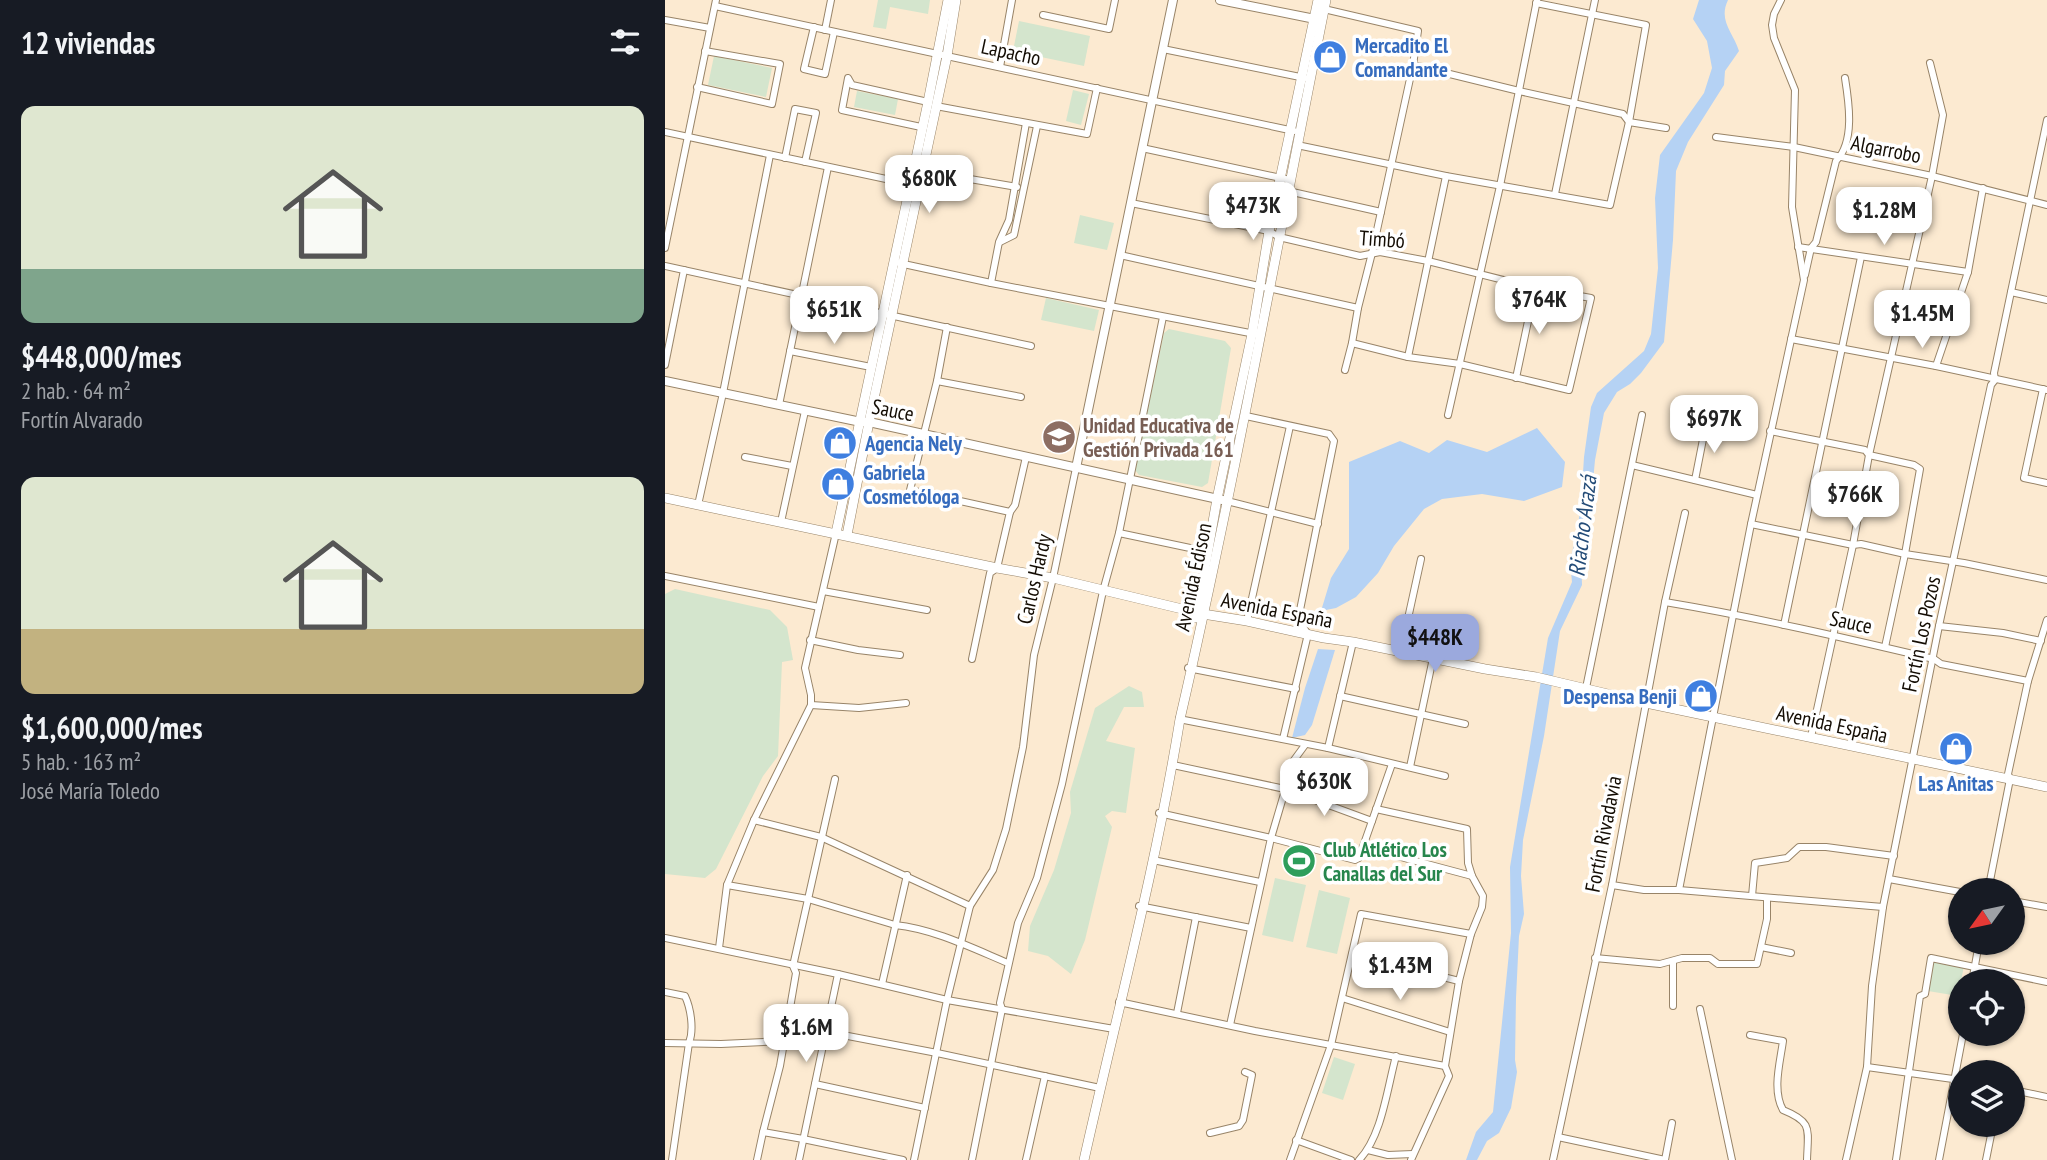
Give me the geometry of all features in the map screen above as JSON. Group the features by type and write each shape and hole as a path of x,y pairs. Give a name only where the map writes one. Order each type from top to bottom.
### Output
{"main road":[{"path":"914,185 923,171 937,54 948,0"},
{"path":"836,533 865,422 888,314 914,185 922,127 947,56 956,0"},
{"name":"Avenida Édison","path":"1264,287 1279,237 1288,191 1285,179 1318,20 1318,0"},
{"name":"Avenida Édison","path":"1318,20 1325,5"},
{"name":"Avenida Édison","path":"1082,1160 1141,906 1256,335 1269,231 1297,145 1295,131"},
{"path":"847,535 871,367 888,314"},
{"name":"Avenida Édison","path":"1222,500 1246,416 1256,335"},
{"name":"Avenida España","path":"665,498 1053,578 1200,613 1556,681 1647,703 2047,787"},
{"name":"Avenida Édison","path":"1141,906 1173,765 1178,719"}],"street":[{"path":"825,30 831,0"},
{"path":"1000,67 1012,0"},
{"path":"1043,15 1109,29 1115,0"},
{"name":"Carlos Hardy","path":"914,1160 947,1000 970,906 993,870 1006,829 1023,747 1034,654 1053,578 1173,0"},
{"path":"1220,0 1318,20"},
{"path":"1555,194 1595,0"},
{"path":"1781,0 1772,25 1774,38 1795,90 1792,206 1804,280"},
{"path":"1297,145 1446,176 1500,186 1555,194 1611,205 1646,25 1537,1 1500,186 1448,415"},
{"path":"665,248 715,3"},
{"name":"Lapacho","path":"715,3 834,32 1295,131"},
{"path":"1325,5 1418,31 1413,65 1345,370"},
{"path":"665,20 710,28"},
{"path":"814,27 804,69 825,74 834,32"},
{"path":"1163,49 1306,78"},
{"path":"697,87 772,104 780,64 705,51"},
{"path":"1811,737 1943,115 1930,63"},
{"path":"1413,65 1623,114 1629,122 1666,128"},
{"path":"922,127 842,110 848,78 852,85 932,104 1087,134 1097,88"},
{"path":"1679,890 1770,431 1811,248 1816,242 1836,161 1845,151 1850,108 1845,78"},
{"path":"785,158 795,109 816,113 806,162"},
{"name":"Fortín Los Pozos","path":"1846,1160 1867,1067 1872,986 1883,907 1939,626 1955,562 1991,385 1995,380 1994,373 2047,120"},
{"path":"991,283 999,242 1009,220 1026,123"},
{"path":"999,242 1014,235 1037,126"},
{"path":"665,132 914,185"},
{"name":"Algarrobo","path":"1716,137 1794,147 1932,176 2047,205"},
{"path":"1142,148 1285,179"},
{"path":"698,505 770,155"},
{"path":"779,405 828,167"},
{"path":"923,171 1024,188"},
{"path":"1408,357 1446,176"},
{"path":"1936,366 1968,272 1983,188"},
{"path":"1288,191 1381,212"},
{"name":"Timbó","path":"1131,202 1269,231 1279,237 1360,256 1380,252 1535,288 1591,298 1569,390 1517,379"},
{"path":"1798,247 1968,272"},
{"path":"1120,255 1358,308"},
{"path":"1784,625 1861,257"},
{"path":"898,263 1256,335"},
{"path":"665,266 1031,346"},
{"path":"665,365 684,270"},
{"path":"1353,343 1408,357 1460,364 1517,379 1535,288"},
{"path":"2011,292 2047,300"},
{"path":"972,1160 1017,923 1037,878 1062,784 1103,591 1119,533 1163,317"},
{"path":"947,327 911,490 1010,512"},
{"path":"1791,339 2045,389 2024,478 2047,483"},
{"path":"790,351 871,367"},
{"path":"937,381 1021,397"},
{"name":"Sauce","path":"665,382 924,434 1318,524"},
{"path":"781,522 805,411"},
{"path":"1586,688 1642,415"},
{"path":"1246,416 1329,434 1334,441 1298,620 1308,634 1283,739"},
{"path":"1695,480 1706,424"},
{"path":"1247,621 1290,426"},
{"path":"1770,431 1865,450 1869,456 1914,465 1920,469 1885,647"},
{"path":"745,457 792,466"},
{"path":"972,659 990,573 997,568 1026,457"},
{"path":"1632,465 1757,495"},
{"name":"Fortín Rivadavia","path":"1553,1160 1612,885 1665,602 1685,513"},
{"path":"1751,524 2047,580"},
{"path":"719,948 727,885 754,820 811,705 805,668 836,533"},
{"path":"1119,533 1211,553"},
{"path":"1398,651 1421,559"},
{"path":"665,576 818,607"},
{"path":"823,591 927,610"},
{"name":"Sauce","path":"1665,602 1733,613 1934,659 1941,664 2028,681"},
{"path":"1991,878 2010,779 2008,774 2028,681 2047,620"},
{"path":"1939,626 2003,633 2041,641"},
{"path":"810,640 900,654"},
{"path":"1328,748 1353,642"},
{"path":"1410,767 1433,658"},
{"path":"1190,668 1296,689"},
{"path":"1340,696 1465,724"},
{"path":"811,705 859,708 906,703"},
{"path":"1178,719 1328,748 1445,776"},
{"path":"1230,1025 1271,838 1294,760 1305,745"},
{"path":"1160,814 1271,838 1355,860 1359,859 1392,764"},
{"path":"1173,765 1285,789 1372,821"},
{"path":"757,1160 780,1066 796,973 793,966 835,779"},
{"path":"1368,1150 1412,1157 1449,1076 1445,1066 1459,981 1483,896 1468,863 1467,829 1376,809"},
{"path":"754,820 821,837 970,906"},
{"path":"1363,847 1472,876"},
{"path":"1752,896 1755,863 1787,858 1799,847 1826,847 1894,856"},
{"path":"1153,860 1260,882"},
{"path":"882,984 907,876"},
{"path":"1889,880 1948,890"},
{"path":"727,885 808,899 961,943 1008,963"},
{"path":"1612,885 1644,890 1679,890 1883,907"},
{"path":"1595,958 1660,964 1682,958 1710,958 1718,964 1757,964 1767,919 1767,898"},
{"path":"2025,903 2047,907"},
{"path":"1141,906 1251,928"},
{"path":"1290,1160 1331,1045 1361,914 1471,934"},
{"path":"1177,1013 1196,917"},
{"path":"665,937 947,1000 1112,1029"},
{"path":"1761,947 1791,953"},
{"path":"1352,954 1459,981"},
{"path":"1974,967 1976,956"},
{"path":"1896,1160 1920,996 1926,994 1931,958 2047,982"},
{"path":"1672,962 1673,1006"},
{"path":"799,1160 838,974"},
{"path":"665,992 685,996 689,1005 691,1037 672,1160"},
{"path":"1342,998 1450,1032"},
{"path":"1119,1002 1445,1066"},
{"path":"1700,1009 1732,1160"},
{"path":"665,1043 783,1041 826,1035 937,1052 1098,1087"},
{"path":"1750,1035 1783,1041 1778,1101 1783,1110 1801,1117 1807,1125 1807,1160"},
{"path":"1359,1160 1368,1150 1376,1132 1396,1056"},
{"path":"1867,1067 1948,1078"},
{"path":"1210,1133 1240,1126 1252,1075 1245,1072"},
{"path":"1026,1160 1045,1076"},
{"path":"815,1084 925,1108"},
{"path":"2025,1092 2047,1097"},
{"path":"1939,1160 1948,1120"},
{"path":"1558,1137 1665,1160 1672,1123"},
{"path":"762,1132 903,1160"},
{"path":"1986,1160 1991,1137"},
{"path":"1296,1140 1351,1160"}],"green space":[{"path":"878,0 930,0 928,14 890,7 886,29 873,27"},
{"path":"1019,21 1090,36 1084,66 1013,51"},
{"path":"714,56 772,68 766,97 708,85"},
{"path":"1073,90 1089,94 1081,125 1066,121"},
{"path":"857,91 898,99 895,115 854,107"},
{"path":"1080,215 1114,223 1107,250 1074,243"},
{"path":"1046,298 1099,310 1094,331 1041,320"},
{"path":"1169,329 1225,341 1231,348 1208,483 1202,487 1139,475 1135,470 1164,333"},
{"path":"675,589 770,610 787,627 793,660 782,662 778,756 763,776 716,869 705,878 665,874 665,594"},
{"path":"1129,686 1142,692 1144,707 1124,707 1106,741 1135,748 1126,813 1112,811 1105,816 1112,827 1085,940 1071,974 1048,956 1028,951 1030,926 1054,870 1071,813 1070,792 1095,708"},
{"path":"1275,878 1306,885 1293,942 1262,935"},
{"path":"1319,890 1350,898 1337,954 1306,947"},
{"path":"1933,961 1964,966 1963,969 1948,969 1948,994 1928,991"},
{"path":"1334,1057 1355,1064 1343,1100 1322,1093"}],"water":[{"name":"Riacho Arazá","path":"1699,0 1728,0 1725,7 1727,26 1739,51 1725,71 1724,85 1688,142 1676,171 1664,342 1641,373 1617,392 1604,413 1595,460 1590,514 1581,553 1582,585 1560,631 1544,736 1523,840 1521,876 1524,914 1519,936 1516,998 1517,1072 1511,1108 1499,1133 1487,1141 1477,1160 1466,1160 1476,1132 1493,1112 1511,933 1510,867 1548,638 1572,582 1570,560 1581,505 1591,407 1597,393 1644,351 1651,334 1658,268 1655,198 1660,155 1704,93 1712,68 1707,41 1693,19"},
{"path":"1537,428 1565,462 1562,487 1524,501 1482,494 1442,499 1424,509 1394,546 1378,573 1356,597 1336,608 1321,611 1331,578 1349,549 1349,462 1400,441 1429,453 1447,440 1487,452"},
{"path":"1318,649 1335,650 1312,725 1305,735 1292,738 1305,688"}],"place":[{"name":"Mercadito El Comandante","path":"1330,57"},
{"name":"Unidad Educativa de Gestión Privada 161","path":"1059,437"},
{"name":"Agencia Nely","path":"840,443"},
{"name":"Gabriela Cosmetóloga","path":"838,484"},
{"name":"Despensa Benji","path":"1701,696"},
{"name":"Las Anitas","path":"1956,749"},
{"name":"Club Atlético Los Canallas del Sur","path":"1299,861"}]}
